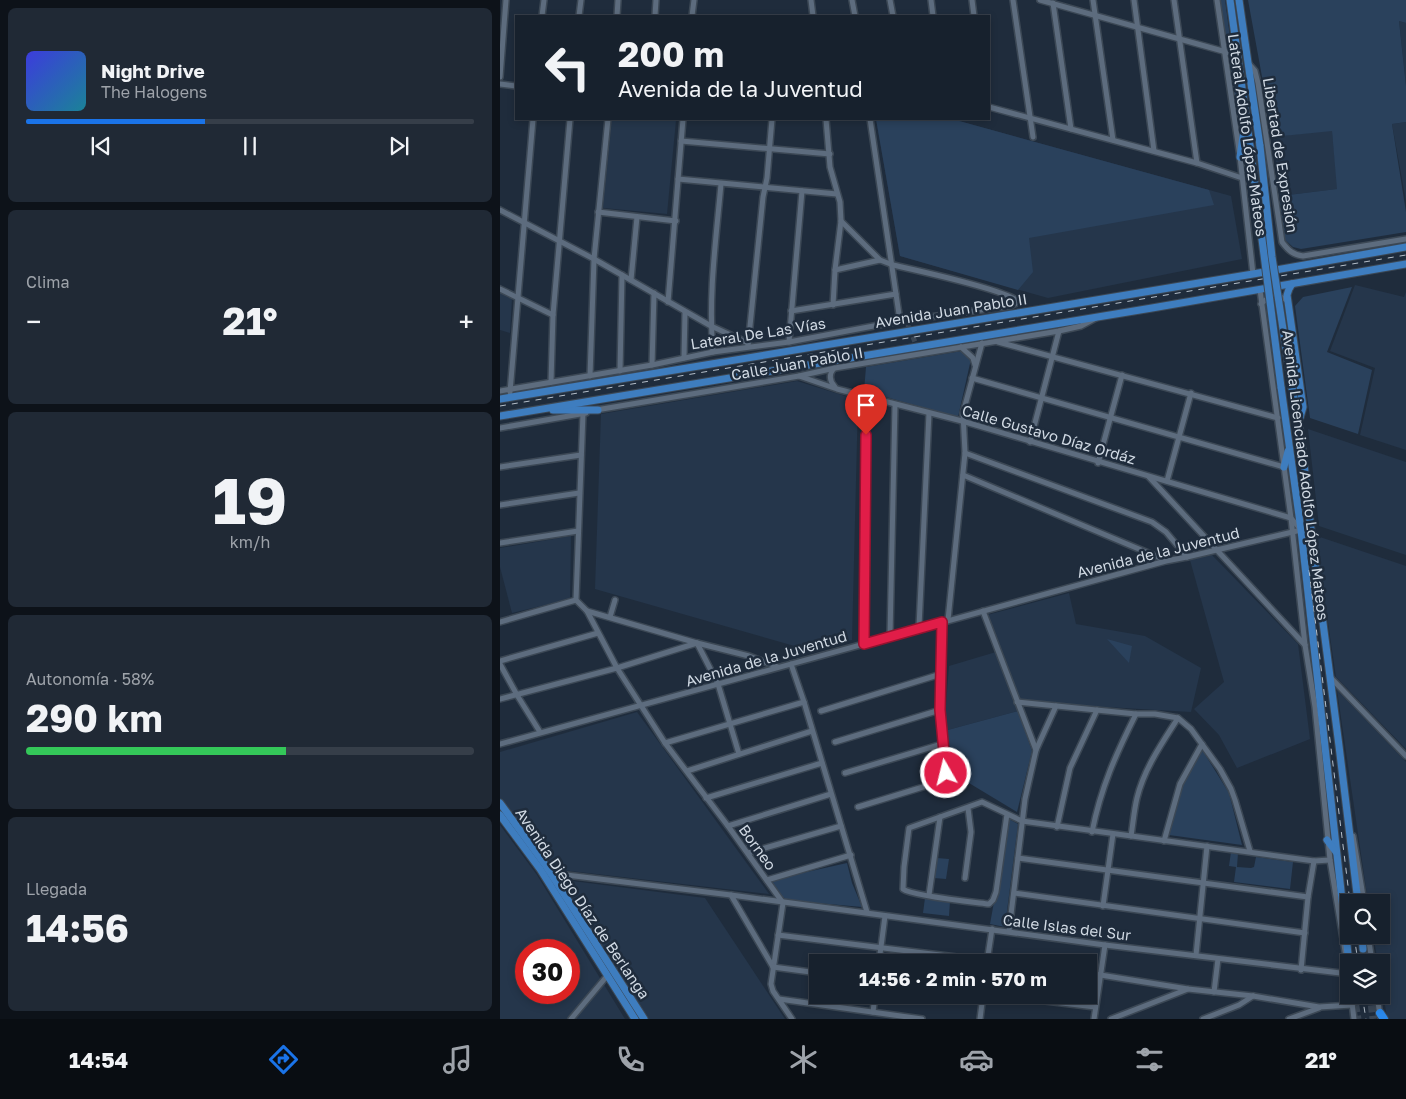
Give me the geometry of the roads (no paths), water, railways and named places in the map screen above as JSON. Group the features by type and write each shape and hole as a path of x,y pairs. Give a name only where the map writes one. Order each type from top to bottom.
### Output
{"main road":[{"name":"Avenida Licenciado Adolfo López Mateos","path":"1230,0 1301,530 1348,954"},
{"name":"Avenida Licenciado Adolfo López Mateos","path":"1239,0 1260,146 1272,257 1292,388 1299,421 1312,544 1331,678 1357,894"},
{"path":"1240,158 1246,112"},
{"name":"Avenida Juan Pablo II","path":"500,399 1253,274 1406,246"},
{"name":"Avenida Juan Pablo II","path":"500,416 1406,264"},
{"path":"1292,284 1288,292 1288,301 1303,407 1299,421"},
{"path":"537,409 598,410"},
{"path":"1284,467 1289,448"},
{"name":"Avenida Diego Díaz de Berlanga","path":"500,802 550,873 644,1019"},
{"name":"Avenida Diego Díaz de Berlanga","path":"500,815 542,872 635,1019"},
{"path":"1326,827 1333,821"},
{"path":"1327,840 1336,852"},
{"path":"581,933 586,934 602,952"},
{"path":"1363,944 1364,949"},
{"path":"607,976 614,977 623,985"}],"street":[{"path":"500,77 506,0"},
{"path":"542,15 544,0"},
{"path":"579,15 581,0"},
{"path":"617,15 618,0"},
{"path":"654,15 656,0"},
{"path":"692,15 694,0"},
{"path":"811,0 814,15"},
{"path":"852,0 854,15"},
{"path":"890,0 893,15"},
{"path":"931,0 933,15"},
{"path":"972,0 974,15"},
{"path":"1013,0 1033,137"},
{"path":"1040,0 1224,52 1237,54"},
{"path":"1094,0 1113,140"},
{"path":"1134,0 1154,152"},
{"path":"1174,0 1197,163"},
{"name":"Lateral Adolfo López Mateos","path":"1217,0 1240,158 1253,274"},
{"path":"1053,4 1071,129"},
{"name":"Libertad de Expresión","path":"1248,63 1255,71 1258,83 1282,242 1286,248 1294,254 1303,256 1406,239"},
{"path":"500,84 515,86"},
{"path":"990,107 1197,163 1242,178"},
{"path":"511,398 517,298 533,120"},
{"path":"552,382 553,315 570,120"},
{"path":"590,376 594,259 608,120"},
{"path":"668,302 683,120"},
{"path":"500,210 594,259 685,312 748,345 772,120"},
{"path":"826,120 830,167 840,202 841,221 833,304"},
{"path":"870,120 896,294 905,322"},
{"path":"681,141 830,154"},
{"path":"678,179 837,194"},
{"path":"713,352 712,300 721,184"},
{"path":"789,342 802,191"},
{"path":"598,212 676,221"},
{"path":"631,280 637,217"},
{"path":"841,221 880,260 893,265"},
{"path":"835,270 880,260"},
{"name":"Lateral De Las Vías","path":"500,391 620,371 748,345 789,342 1010,306 1019,302 1012,297 989,289 893,265"},
{"path":"620,371 622,275"},
{"path":"500,289 553,315"},
{"path":"1260,290 1293,532 1305,645 1315,707 1327,840 1346,954"},
{"path":"652,365 654,293"},
{"path":"791,311 896,294"},
{"path":"1261,304 1274,296 1279,296 1288,301"},
{"path":"684,358 685,312"},
{"name":"Calle Juan Pablo II","path":"500,428 919,353 1059,331 1081,326 1098,317"},
{"path":"1030,442 1059,331"},
{"path":"996,341 1278,418"},
{"path":"948,620 965,453 963,413 982,343"},
{"path":"961,347 973,358 976,366"},
{"path":"835,368 830,376 830,381 837,389"},
{"path":"1098,462 1122,375"},
{"name":"Calle Gustavo Díaz Ordáz","path":"799,376 837,389 962,422 1291,518"},
{"path":"972,378 1284,467"},
{"path":"1167,481 1191,393"},
{"path":"864,644 866,397"},
{"path":"890,636 895,405"},
{"path":"583,413 576,600 587,611 749,656 778,667"},
{"path":"919,627 929,413"},
{"path":"965,453 1152,522 1166,532 1187,557"},
{"path":"500,466 581,455"},
{"path":"963,475 1166,560"},
{"path":"1148,476 1305,645"},
{"path":"500,505 579,493"},
{"path":"1291,518 1301,530"},
{"name":"Avenida de la Juventud","path":"500,744 1166,560 1187,557 1301,530"},
{"path":"500,543 578,531"},
{"path":"500,622 576,600"},
{"path":"610,617 615,600"},
{"name":"Borneo","path":"587,611 617,668 640,706 665,743 748,853 783,903"},
{"path":"983,611 1036,750"},
{"path":"858,807 936,783 946,777 940,710 942,622"},
{"path":"540,732 517,695 500,662 598,633"},
{"path":"500,699 617,668 697,643"},
{"path":"697,643 718,684 739,754"},
{"path":"791,664 867,912"},
{"path":"821,711 941,674"},
{"path":"1331,678 1406,756"},
{"path":"665,743 730,722 804,702"},
{"path":"1018,702 1136,714 1155,714 1178,718 1191,729 1231,789 1250,851"},
{"path":"1009,931 1025,799 1036,750 1056,706"},
{"path":"835,742 940,710"},
{"path":"1057,826 1070,768 1097,710"},
{"path":"1092,832 1099,800 1110,768 1136,714"},
{"path":"1131,836 1137,798 1142,784 1153,758 1178,718"},
{"path":"687,771 812,731"},
{"path":"845,774 942,744"},
{"path":"1164,841 1180,784 1202,744"},
{"path":"706,798 822,764"},
{"path":"728,826 831,794"},
{"path":"1007,814 996,892 989,904 907,892 902,887 907,830 914,825 979,803 985,803 1022,821 1314,861 1330,860"},
{"path":"966,878 971,832 968,808"},
{"path":"1348,814 1351,820 1363,894"},
{"path":"929,895 940,817"},
{"path":"748,853 841,826"},
{"path":"1103,906 1113,834"},
{"path":"1196,955 1207,846"},
{"path":"767,880 850,855"},
{"path":"1018,858 1308,897"},
{"path":"1301,970 1308,897 1314,861"},
{"name":"Calle Islas del Sur","path":"542,872 867,912 885,916 1340,974"},
{"path":"1014,894 1305,934"},
{"path":"731,895 773,967"},
{"path":"783,903 771,984 778,999 792,1019"},
{"path":"880,954 885,916"},
{"path":"988,954 992,929"},
{"path":"778,935 926,954"},
{"path":"1094,1019 1105,944"},
{"path":"1214,992 1218,959"},
{"path":"773,967 809,972"},
{"path":"1097,974 1188,989 1253,996 1319,1008"},
{"path":"571,1019 607,976"},
{"path":"1111,1019 1188,989"},
{"path":"1202,1019 1239,1005 1253,996"},
{"path":"778,999 921,1019"},
{"path":"873,1012 874,1004"},
{"path":"980,1019 982,1004"},
{"path":"1070,1004 1095,1007"},
{"path":"1379,1004 1381,1017"},
{"path":"1289,1019 1319,1008 1352,1005 1354,1019"}],"tunnel":[{"path":"907,323 918,349"},
{"path":"1363,949 1364,954"},
{"path":"1356,1004 1358,1019"},
{"path":"1371,1004 1373,1019"}],"railway":[{"path":"500,406 1406,255"},
{"path":"1309,570 1349,894"},
{"path":"1355,944 1357,954"},
{"path":"1364,1004 1366,1019"}]}
